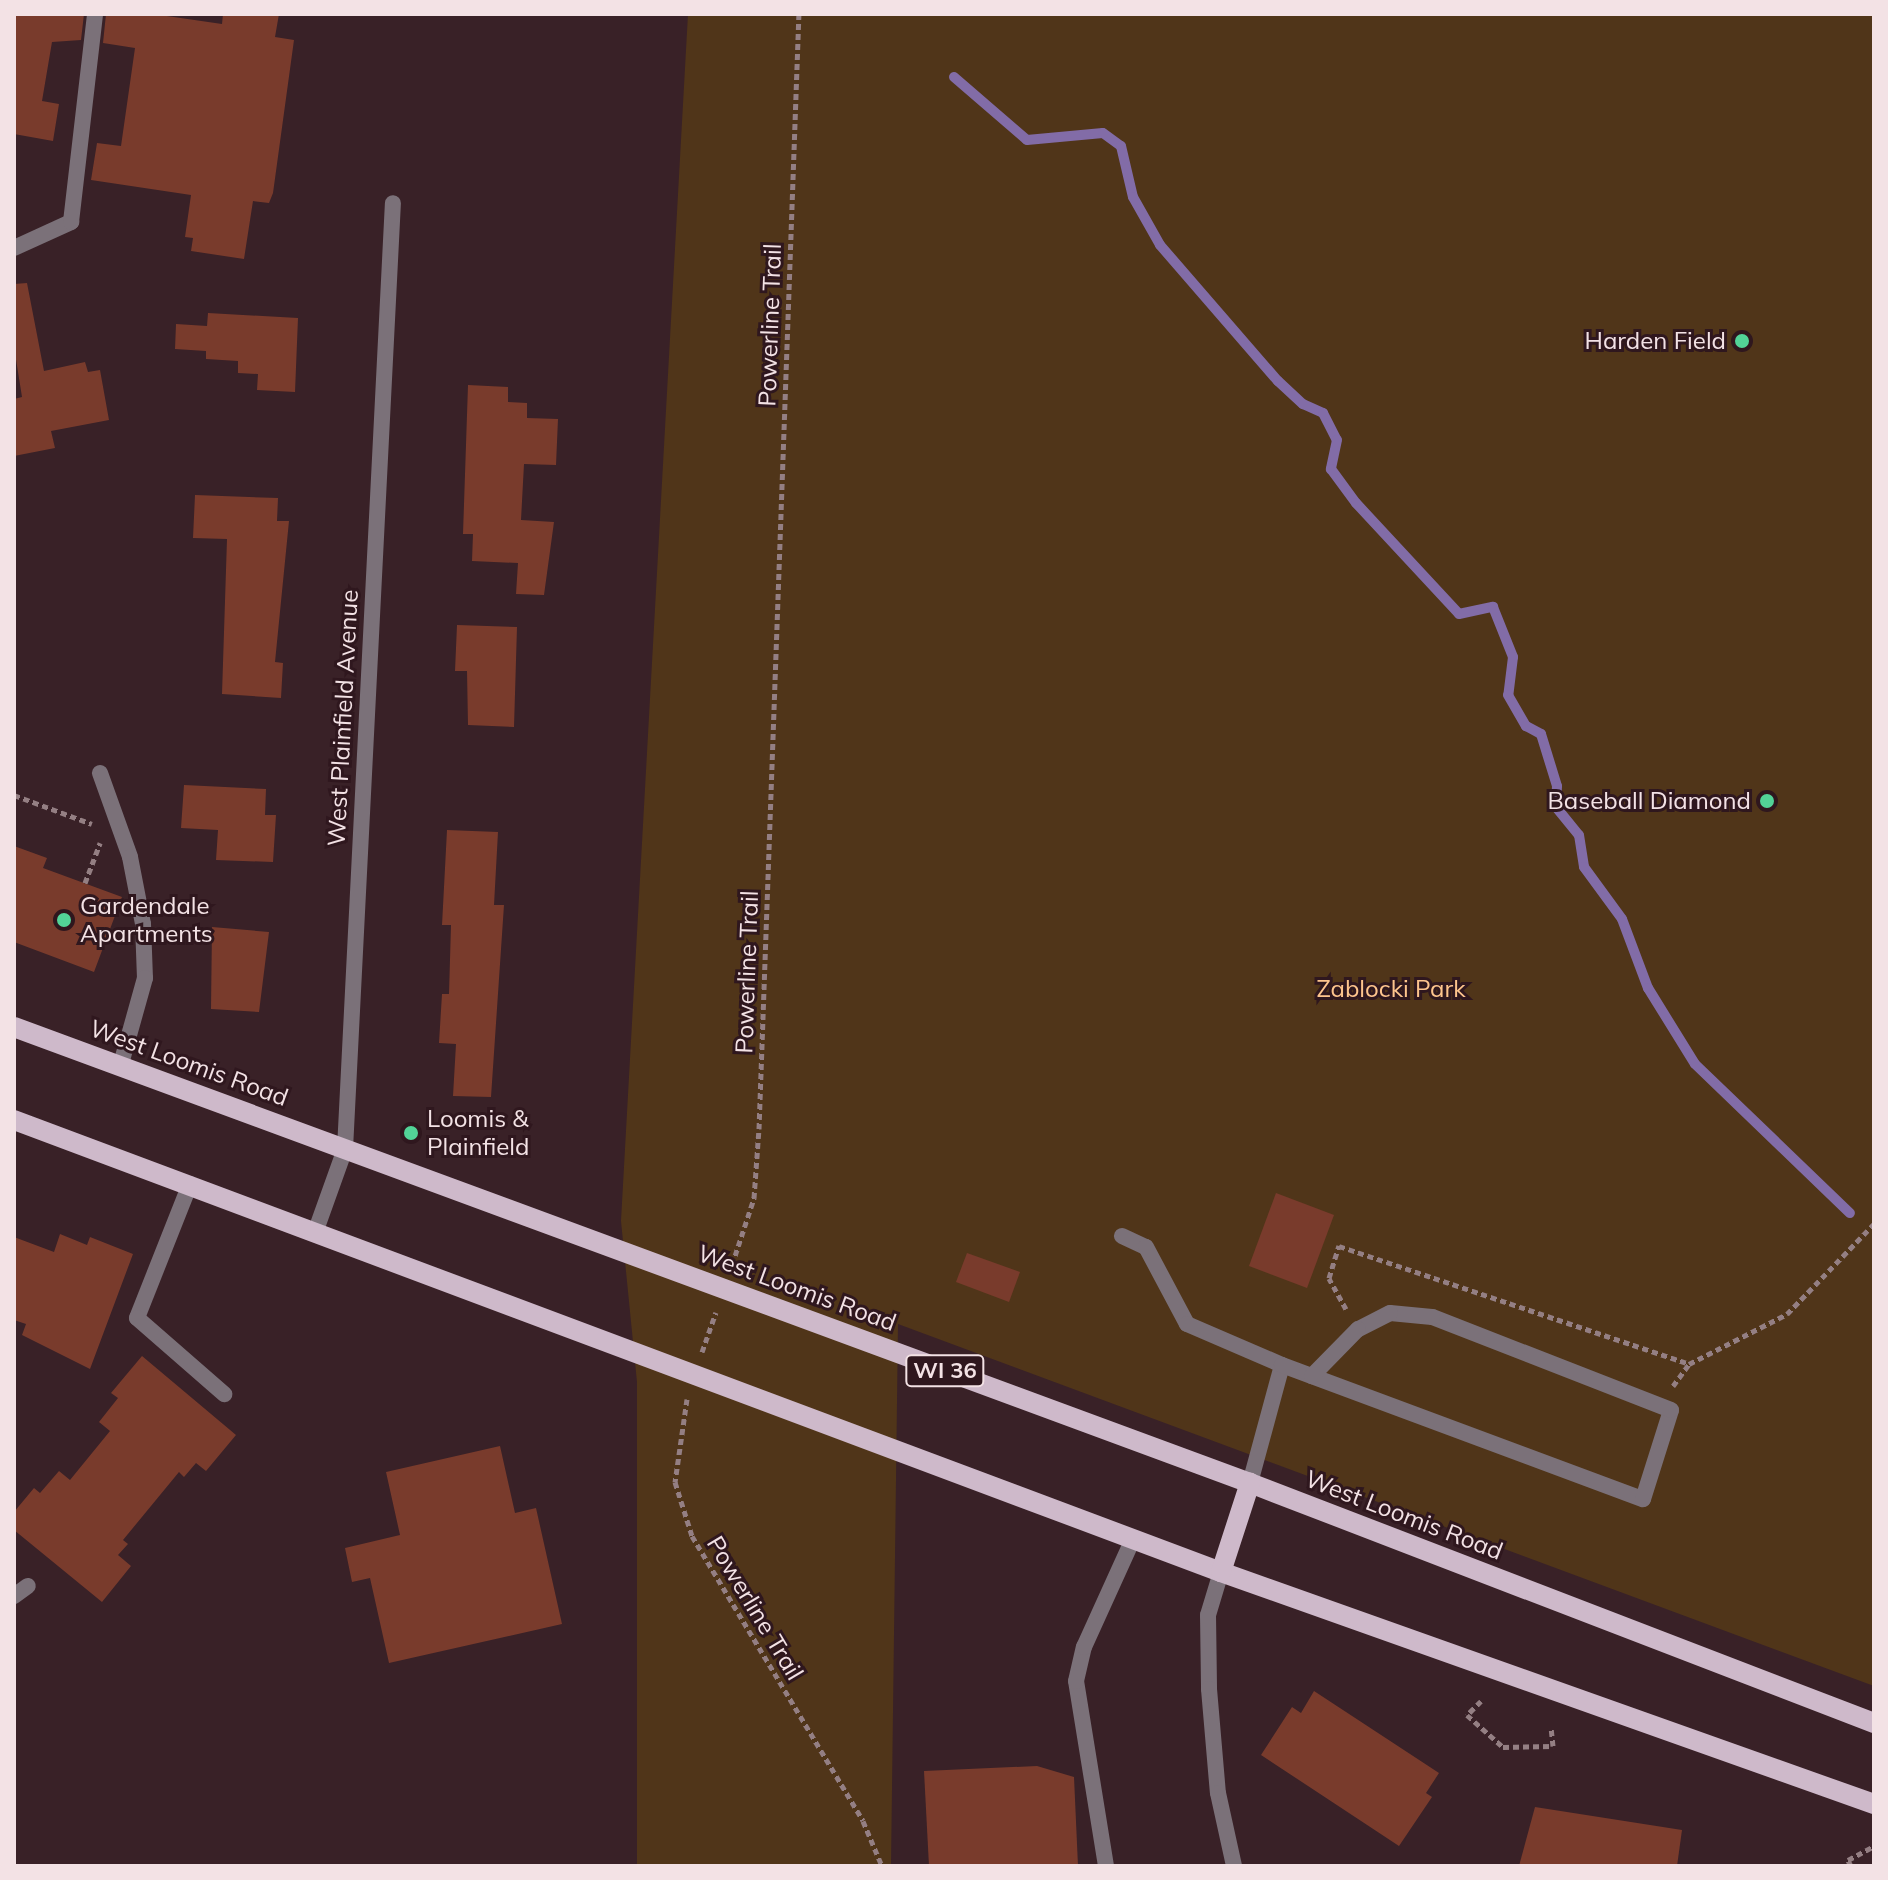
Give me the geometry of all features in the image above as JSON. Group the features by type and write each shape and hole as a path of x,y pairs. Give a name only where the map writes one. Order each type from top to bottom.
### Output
{"main road":[{"name":"West Loomis Road","path":"14,1027 1250,1483 1874,1723"},
{"path":"14,1120 316,1230 1221,1572 1874,1804"},
{"path":"1221,1572 1250,1483"}],"street":[{"path":"14,248 71,222 95,14"},
{"name":"West Plainfield Avenue","path":"316,1230 345,1149 393,203"},
{"path":"100,773 130,857 143,924 145,978 121,1064"},
{"path":"190,1184 137,1318 224,1394"},
{"path":"1122,1236 1146,1247 1187,1324 1282,1365 1643,1499 1671,1410 1432,1317 1390,1313 1358,1329 1312,1376"},
{"path":"1250,1483 1282,1365"},
{"path":"1106,1866 1076,1681 1084,1647 1133,1539"},
{"path":"1221,1572 1208,1615 1207,1665 1218,1793 1234,1866"}],"path":[{"name":"Powerline Trail","path":"799,14 754,1198 680,1425 675,1482 680,1506 714,1577 863,1821 882,1866"},
{"path":"14,795 105,829 85,883"},
{"path":"1660,1406 1689,1364 1787,1314 1874,1224"},
{"path":"1358,1329 1329,1278 1339,1246 1689,1364"},
{"path":"1481,1701 1467,1715 1503,1747 1553,1746 1551,1727"},
{"path":"1851,1866 1848,1860 1872,1847"}],"green space":[{"name":"Zablocki Park","path":"688,14 1874,14 1874,1686 898,1324 891,1866 637,1866 637,1382 621,1221"}],"building":[{"path":"14,14 84,14 81,40 52,42 42,101 59,104 53,141 14,134"},
{"path":"106,14 153,14 222,24 223,14 279,14 275,37 294,40 273,193 269,203 253,201 244,259 191,251 193,238 185,237 191,195 91,180 97,143 121,146 135,48 103,43"},
{"path":"27,283 44,371 85,362 88,372 100,370 109,420 51,431 55,448 14,456 14,399 22,397 14,347 14,284"},
{"path":"208,313 298,318 295,392 257,390 258,374 238,373 238,361 206,359 206,351 175,349 176,324 207,326"},
{"path":"468,385 508,387 508,402 527,403 527,418 558,419 556,465 524,464 521,520 554,522 544,595 516,594 518,563 472,561 473,534 463,534"},
{"path":"195,495 278,498 277,521 289,521 275,662 283,663 281,698 222,694 227,539 193,538"},
{"path":"457,625 517,627 514,727 468,725 467,671 455,671"},
{"path":"184,785 266,789 265,815 276,815 273,862 216,860 218,830 181,828"},
{"path":"447,830 498,832 494,905 504,905 491,1097 453,1096 456,1044 439,1043 442,994 449,994 451,925 442,925"},
{"name":"Gardendale Apartments","path":"14,846 47,858 43,868 122,897 94,972 14,942"},
{"path":"212,927 269,932 259,1012 211,1009"},
{"path":"1276,1193 1334,1215 1307,1288 1249,1266"},
{"path":"60,1234 87,1245 90,1237 133,1254 90,1369 22,1335 26,1324 14,1320 14,1237 54,1252"},
{"path":"967,1253 1020,1272 1009,1302 956,1282"},
{"path":"142,1356 236,1435 206,1471 196,1463 184,1477 179,1472 123,1540 128,1544 118,1555 131,1566 102,1602 14,1530 14,1512 34,1488 40,1493 59,1471 70,1480 110,1431 99,1422 118,1398 111,1393"},
{"path":"500,1446 515,1513 536,1508 562,1624 389,1663 370,1578 352,1582 345,1548 400,1535 386,1472"},
{"path":"1314,1691 1439,1773 1426,1793 1432,1797 1399,1846 1261,1755 1292,1707 1301,1713"},
{"path":"1037,1766 1074,1777 1078,1866 929,1866 924,1771"},
{"path":"1535,1807 1682,1830 1677,1866 1519,1866"}],"waterway":[{"path":"954,77 1027,140 1103,133 1121,146 1133,197 1160,245 1278,381 1303,404 1323,413 1337,440 1331,469 1356,503 1459,614 1493,607 1513,657 1508,695 1526,726 1541,734 1557,786 1556,807 1579,835 1584,867 1622,919 1648,988 1695,1064 1850,1213"}],"place":[{"name":"Harden Field","path":"1742,341"},
{"name":"Baseball Diamond","path":"1767,801"},
{"name":"Gardendale Apartments","path":"64,920"},
{"name":"Loomis & Plainfield","path":"411,1133"}]}
